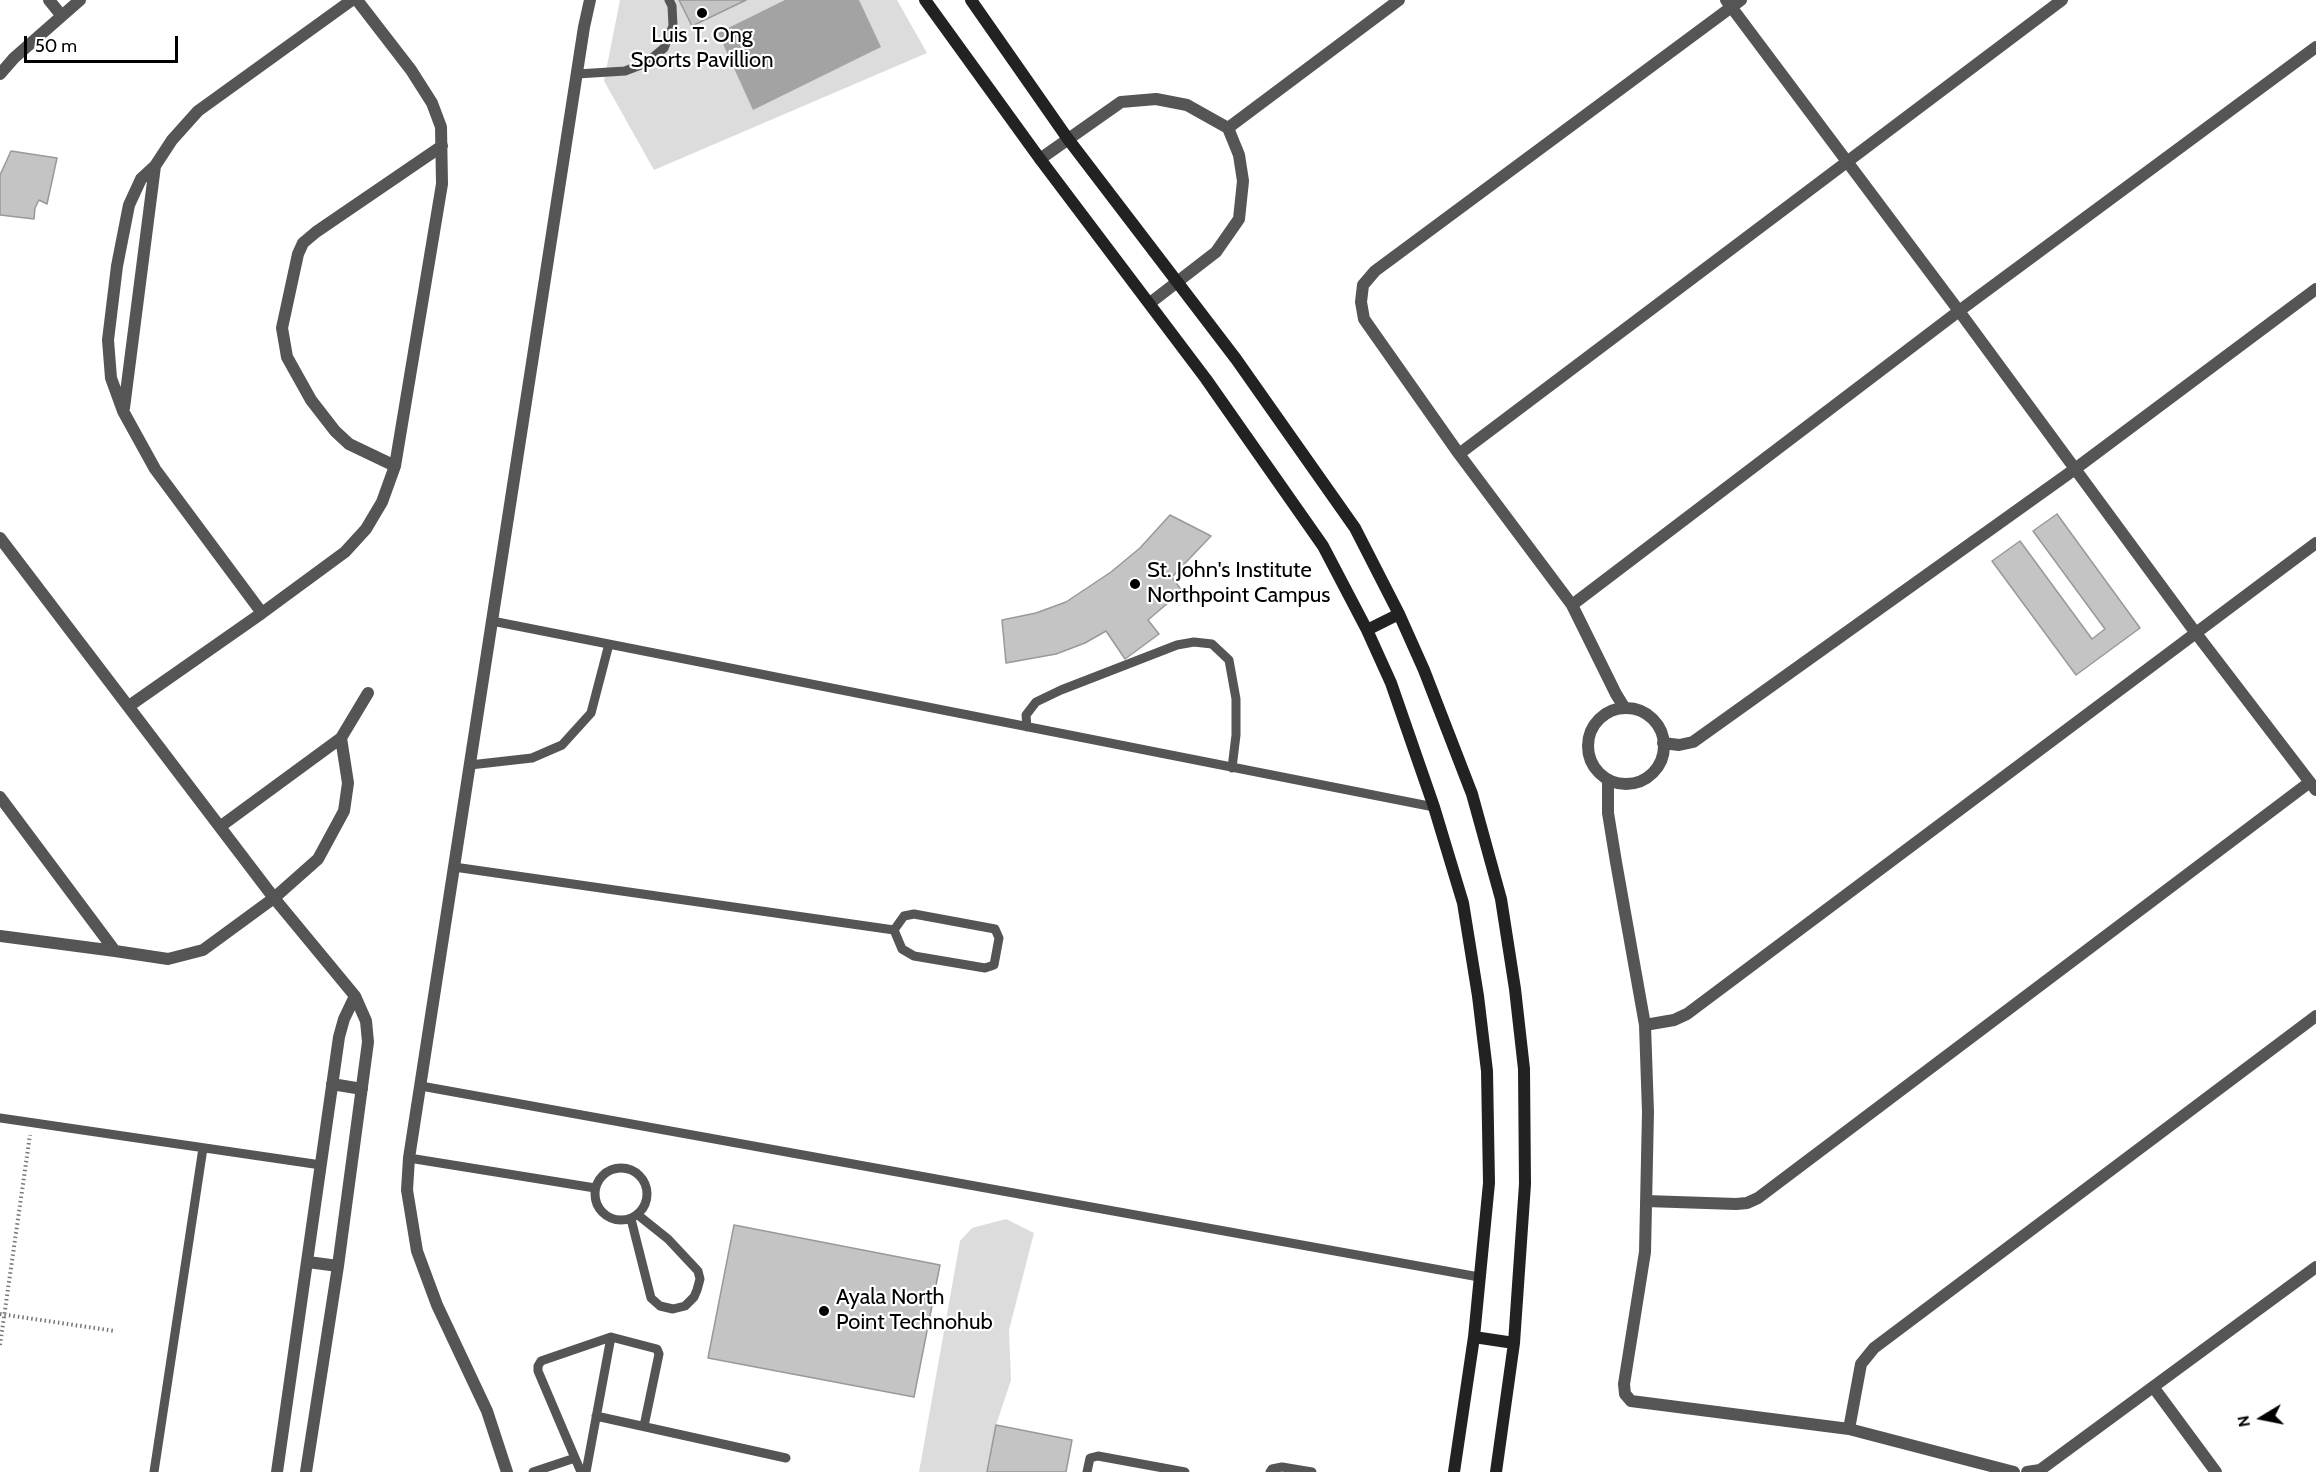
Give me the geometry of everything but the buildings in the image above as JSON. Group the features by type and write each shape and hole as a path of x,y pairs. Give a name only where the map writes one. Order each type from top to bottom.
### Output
{"street":[{"path":"49,0 61,15"},
{"path":"0,74 14,58 80,0"},
{"path":"261,614 155,469 123,411 111,378 108,340 117,266 129,205 141,179 155,166 172,140 198,111 352,0"},
{"path":"129,706 345,552 366,529 382,502 395,466 442,184 441,127 432,103 411,70 357,0"},
{"path":"507,1472 487,1411 437,1305 417,1251 406,1190 492,621 590,0"},
{"path":"924,0 1040,159 1150,303 1323,546 1367,630 1391,683 1434,807 1463,903 1478,996 1486,1071 1489,1183 1474,1337 1454,1472"},
{"path":"971,0 1068,139 1236,359 1355,528 1399,614 1424,670 1472,794 1501,899 1515,989 1524,1069 1525,1184 1514,1343 1496,1472"},
{"path":"1228,128 1399,0"},
{"path":"1459,454 2062,0"},
{"path":"1624,707 1572,605 1459,454 1364,319 1361,302 1363,285 1375,271 1733,2 1846,161 2195,632 2313,786 1758,1198 1747,1203 1736,1204 1647,1201"},
{"path":"1572,605 1959,311 2316,47"},
{"path":"1040,159 1121,102 1156,99 1187,105 1228,128 1239,155 1243,181 1239,219 1216,252 1150,303"},
{"path":"395,466 349,444 335,431 311,400 287,357 282,328 298,254 303,243 442,146"},
{"path":"123,411 155,166"},
{"path":"1663,743 1679,745 1693,742 2075,469 2316,289"},
{"path":"0,538 274,898 355,996 366,1021 368,1042 362,1089 338,1266 306,1472"},
{"path":"1645,1025 1674,1020 1687,1014 2316,543"},
{"path":"1367,630 1399,614"},
{"path":"221,826 341,738 368,693"},
{"path":"1624,707 1643,711 1655,721 1661,732 1663,743 1662,758 1658,767 1652,773 1629,783 1617,784 1608,780 1598,774 1592,764 1589,742 1593,729 1600,718 1611,710 1624,707"},
{"path":"0,936 168,959 203,950 274,898 318,860 344,811 348,783 341,738"},
{"path":"1608,780 1608,813 1645,1025 1648,1112 1645,1252 1624,1384 1625,1394 1631,1401 1849,1429 2014,1472"},
{"path":"0,797 116,951"},
{"path":"277,1472 332,1084 344,1019 355,996"},
{"path":"1849,1429 1861,1364 1874,1348 2316,1016"},
{"path":"332,1084 362,1089"},
{"path":"308,1262 338,1266"},
{"path":"2027,1472 2040,1470 2316,1267"},
{"path":"1474,1337 1514,1343"},
{"path":"2154,1388 2216,1472"}],"lane":[{"path":"577,74 625,71 646,63 664,48 673,26 672,6 669,0"},
{"path":"492,621 1434,807"},
{"path":"1027,727 1026,715 1036,702 1061,690 1177,645 1194,642 1212,644 1229,660 1236,699 1236,735 1232,768"},
{"path":"470,765 532,758 562,746 591,713 609,644"},
{"path":"454,867 894,930"},
{"path":"914,914 995,929 999,938 994,965 985,968 915,956 902,950 894,930 904,916 914,914"},
{"path":"421,1086 1479,1276"},
{"path":"0,1118 321,1165"},
{"path":"154,1472 202,1148"},
{"path":"410,1158 596,1188"},
{"path":"620,1168 636,1173 646,1186 645,1203 635,1217 619,1221 603,1213 597,1206 595,1197 598,1180 612,1170 620,1168"},
{"path":"635,1217 668,1239 698,1271 700,1279 697,1290 685,1306 673,1309 660,1306 651,1298 635,1217"},
{"path":"584,1472 611,1337"},
{"path":"584,1472 575,1458 538,1366 541,1361 611,1337 658,1351 644,1426"},
{"path":"596,1416 786,1458"},
{"path":"1087,1472 1090,1458 1098,1456 1185,1472"},
{"path":"533,1472 575,1458"},
{"path":"1270,1472 1272,1469 1282,1467 1311,1472"}],"path":[{"path":"0,1345 2,1314 32,1123"},
{"path":"2,1314 115,1331"}],"shaded area":[{"path":"620,0 897,0 927,53 654,170 604,81"},
{"path":"785,0 859,0 881,47 753,110 718,33"},
{"path":"1006,1219 1034,1233 1009,1330 1011,1380 996,1425 987,1472 919,1472 960,1241 972,1228"}],"place":[{"name":"Luis T. Ong Sports Pavillion","path":"702,13"},
{"name":"St. John's Institute Northpoint Campus","path":"1135,584"},
{"name":"Ayala North Point Technohub","path":"824,1311"}]}
